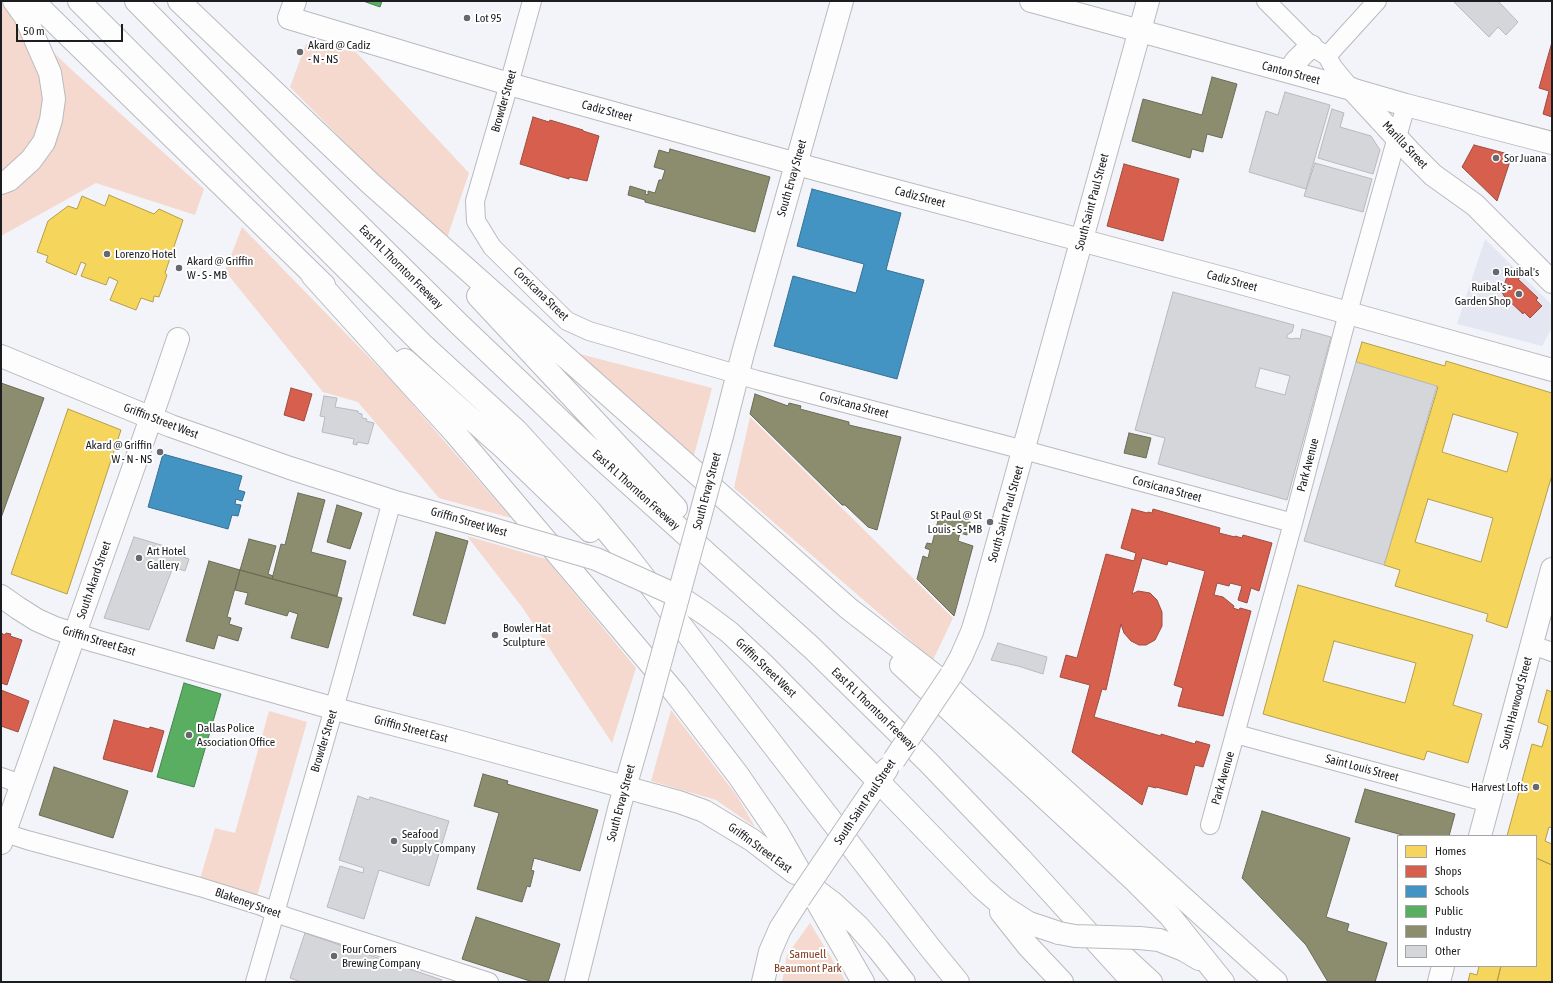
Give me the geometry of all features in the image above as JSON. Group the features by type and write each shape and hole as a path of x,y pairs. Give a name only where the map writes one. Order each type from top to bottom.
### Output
{"main road":[{"path":"1,183 9,180 31,160 44,142 52,120 54,99 50,73 25,16 14,1"},
{"path":"33,1 312,275 505,449 587,529 626,554"},
{"path":"79,1 412,334 516,430 590,512 626,554 958,982"},
{"name":"East R L Thornton Freeway","path":"136,1 283,150 466,330 584,443 812,648 929,763 1021,859 1133,982"},
{"path":"179,1 371,184 848,608 942,682 1276,982"},
{"name":"South Ervay Street","path":"576,982 625,788 722,436 737,374 795,163 842,1"},
{"name":"Canton Street","path":"1031,1 1406,105 1552,143"},
{"name":"South Saint Paul Street","path":"763,982 770,952 780,929 951,675 972,632 1148,1"},
{"name":"Cadiz Street","path":"292,10 509,84 795,163 1230,280 1552,370"},
{"path":"1289,72 1296,61 1319,51"},
{"name":"Marilla Street","path":"1351,89 1433,174 1475,205 1552,282"},
{"path":"371,184 702,536 812,648"},
{"path":"312,275 455,433 676,694 738,775 777,832 863,982"},
{"name":"South Akard Street","path":"3,838 178,339"},
{"name":"Griffin Street West","path":"1,356 151,418 290,468 392,501 596,559 648,581 678,596 729,632 763,664 982,888"},
{"name":"South Harwood Street","path":"1480,835 1552,569"},
{"name":"Griffin Street East","path":"1,596 38,620 75,635 334,708 679,802 704,811 752,840 784,865 804,892 834,903 878,948 904,982"},
{"path":"848,608 890,654 1135,881 1170,916 1223,982"},
{"path":"1021,859 1151,982"},
{"path":"982,888 1004,906 1029,922 1059,933 1075,936 1159,940 1184,950 1202,961 1223,982"},
{"path":"982,888 1028,946 1062,982"},
{"path":"931,949 952,982"},
{"path":"1439,982 1443,967"}],"street":[{"name":"Browder Street","path":"475,201 532,1"},
{"name":"Marilla Street","path":"1266,1 1319,51 1351,89"},
{"path":"1319,51 1377,1"},
{"name":"Park Avenue","path":"1210,825 1293,523 1348,313 1406,105"},
{"name":"Corsicana Street","path":"475,201 476,221 492,247 567,321 589,331 737,374 1293,523"},
{"name":"Browder Street","path":"255,982 392,501"},
{"path":"1532,645 1552,652"},
{"name":"Saint Louis Street","path":"1236,734 1489,803"},
{"path":"1,777 21,784"},
{"name":"Blakeney Street","path":"3,838 27,840 200,887 274,911 295,920 489,982"}],"shaded area":[{"name":"Ruibal's","path":"1485,239 1552,305 1552,328 1542,346 1457,324"}],"green space":[{"path":"1,3 73,71 204,189 195,215 96,183 1,236"},
{"path":"306,44 356,52 469,173 445,244 290,87"},
{"path":"242,227 394,383 511,518 439,498 358,402 323,392 225,271"},
{"path":"576,353 712,388 693,459"},
{"path":"750,417 953,618 933,660 734,488"},
{"path":"467,536 546,559 636,668 612,743 522,607"},
{"path":"671,710 737,796 755,827 716,800 651,781"},
{"path":"269,711 307,722 257,896 200,879 215,828 235,833"},
{"name":"Samuell Beaumont Park","path":"810,923 846,982 782,982 787,955"}],"building: Homes":[{"name":"Lorenzo Hotel","path":"109,195 154,214 159,209 183,220 165,273 167,275 159,297 154,296 153,302 141,298 136,310 110,300 118,281 109,277 106,285 81,276 86,264 81,262 76,275 46,262 48,256 37,252 48,221 68,206 77,209 82,196 105,206"},
{"path":"1362,342 1445,366 1446,361 1552,393 1552,475 1507,628 1486,621 1488,614 1395,586 1400,570 1384,565 1438,387 1356,362","holes":["1453,414 1518,433 1507,472 1442,452","1428,499 1493,518 1481,562 1415,542"]},
{"path":"68,409 121,430 67,594 11,574"},
{"path":"1298,585 1473,635 1453,705 1482,714 1468,763 1427,751 1424,760 1263,714","holes":["1334,641 1416,663 1405,703 1323,681"]},
{"name":"Harvest Lofts","path":"1547,690 1552,692 1552,828 1549,827 1545,841 1552,844 1552,865 1537,858 1537,835 1507,835 1532,744 1542,747 1548,726 1538,722"},
{"path":"1537,858 1552,865 1552,982 1497,982 1501,967 1537,967"},
{"path":"1479,967 1501,967 1497,982 1468,982 1470,973 1477,975"}],"building: Shops":[{"path":"1552,42 1552,117 1543,114 1549,91 1539,88"},
{"path":"533,117 549,122 550,120 599,136 587,181 569,177 569,179 520,164"},
{"path":"1474,145 1512,155 1497,201 1462,167"},
{"path":"1124,164 1179,179 1163,241 1107,226"},
{"name":"Ruibal's - Garden Shop","path":"1511,268 1521,277 1518,279 1538,298 1536,300 1542,306 1530,318 1524,312 1523,314 1504,296 1502,292"},
{"path":"291,388 312,394 304,421 284,415"},
{"path":"1132,509 1152,513 1153,509 1220,528 1219,533 1242,538 1243,535 1272,543 1259,591 1251,588 1247,603 1238,600 1242,586 1230,583 1229,586 1217,583 1214,595 1223,597 1234,606 1233,608 1251,611 1223,716 1178,706 1183,688 1174,685 1205,571 1168,561 1167,565 1142,558 1132,594 1138,591 1150,593 1157,600 1162,612 1162,626 1155,640 1146,645 1139,645 1131,641 1124,633 1121,624 1106,690 1102,689 1094,717 1161,736 1161,734 1195,744 1196,741 1210,745 1203,767 1195,765 1187,795 1148,786 1142,805 1072,752 1090,685 1060,677 1066,655 1077,658 1106,554 1134,561 1136,553 1121,548"},
{"path":"1,633 5,635 6,633 11,634 10,636 22,640 7,685 1,683"},
{"path":"1,690 29,701 18,732 1,726"},
{"path":"114,720 149,729 150,727 164,731 152,772 103,759"}],"building: Schools":[{"path":"812,189 901,213 886,270 924,280 897,379 774,346 793,276 856,293 864,264 797,246"},
{"path":"163,454 242,476 238,490 245,492 242,501 236,499 235,504 241,505 238,516 232,515 228,529 148,507"}],"building: Public":[{"path":"363,1 382,1 380,7"},
{"name":"Dallas Police Association Office","path":"184,683 221,694 194,787 157,777"}],"building: Industry":[{"path":"1212,77 1237,84 1222,138 1207,134 1203,152 1192,149 1190,158 1132,141 1143,99 1202,115"},
{"path":"670,149 770,177 755,232 645,202 645,200 628,195 630,186 646,191 645,194 648,195 648,191 655,193 659,180 662,180 665,170 654,167 659,150 669,153"},
{"path":"1,383 44,398 1,518"},
{"path":"755,394 788,406 789,403 801,406 800,409 849,422 849,425 901,437 877,530 868,527 845,505 842,505 750,414"},
{"path":"1129,433 1151,438 1146,458 1124,453"},
{"path":"298,493 325,500 311,552 346,561 337,596 272,579 281,544 285,545"},
{"path":"337,505 362,513 350,549 327,542"},
{"path":"940,513 970,522 967,535 960,533 958,541 973,546 954,616 917,579 923,556 928,558 930,550 925,548 927,543 932,544"},
{"path":"436,532 468,541 445,624 413,615"},
{"path":"249,539 276,546 268,574 273,576 272,579 240,570"},
{"path":"209,561 240,570 227,617 231,618 229,624 242,628 238,641 218,635 214,649 186,641"},
{"path":"240,570 342,598 328,648 291,638 298,614 289,611 287,616 245,604 248,593 235,590"},
{"path":"54,767 128,791 113,838 39,815"},
{"path":"483,774 508,781 507,784 598,810 580,871 534,858 531,870 534,871 530,887 527,886 522,902 477,889 499,813 474,806"},
{"path":"1365,789 1455,814 1449,835 1402,835 1355,822"},
{"path":"1262,811 1350,838 1326,917 1349,924 1347,931 1387,943 1375,982 1328,982 1306,945 1242,878"},
{"path":"476,917 560,944 548,982 533,982 462,959"}],"building: Other":[{"path":"1453,1 1498,1 1518,22 1506,35 1498,27 1489,37"},
{"path":"1285,92 1330,105 1306,189 1249,172 1266,111 1278,115"},
{"path":"1332,109 1344,113 1340,127 1371,136 1380,150 1373,174 1318,158"},
{"path":"1315,163 1372,179 1363,212 1304,196"},
{"path":"1173,292 1294,325 1292,332 1287,335 1287,338 1300,339 1302,329 1331,337 1287,500 1158,464 1165,438 1135,430","holes":["1260,368 1290,376 1285,395 1255,387"]},
{"path":"1356,362 1437,386 1384,565 1304,541"},
{"path":"324,396 337,398 335,407 358,411 358,413 362,414 362,418 367,419 366,421 374,423 368,444 357,442 357,445 353,444 354,439 322,432 325,417 320,416"},
{"path":"134,537 178,550 176,554 189,559 185,571 173,567 149,630 104,618"},
{"path":"998,643 1047,657 1043,674 1018,666 991,660"},
{"name":"Seafood Supply Company","path":"358,796 369,800 370,797 449,821 429,886 379,870 364,919 327,907 340,866 363,873 364,868 339,860"},
{"name":"Four Corners Brewing Company","path":"305,933 442,980 441,982 301,982 290,978"}],"place":[{"name":"Lot 95","path":"467,18"},
{"name":"Akard @ Cadiz - N - NS","path":"300,52"},
{"name":"Sor Juana","path":"1496,158"},
{"name":"Lorenzo Hotel","path":"107,254"},
{"name":"Akard @ Griffin W - S - MB","path":"179,268"},
{"name":"Ruibal's","path":"1496,272"},
{"name":"Ruibal's - Garden Shop","path":"1519,294"},
{"name":"Akard @ Griffin W - N - NS","path":"160,452"},
{"name":"St Paul @ St Louis - S - MB","path":"990,522"},
{"name":"Art Hotel Gallery","path":"139,558"},
{"name":"Bowler Hat Sculpture","path":"495,635"},
{"name":"Dallas Police Association Office","path":"189,735"},
{"name":"Harvest Lofts","path":"1536,787"},
{"name":"Seafood Supply Company","path":"394,841"},
{"name":"Four Corners Brewing Company","path":"334,956"}]}
